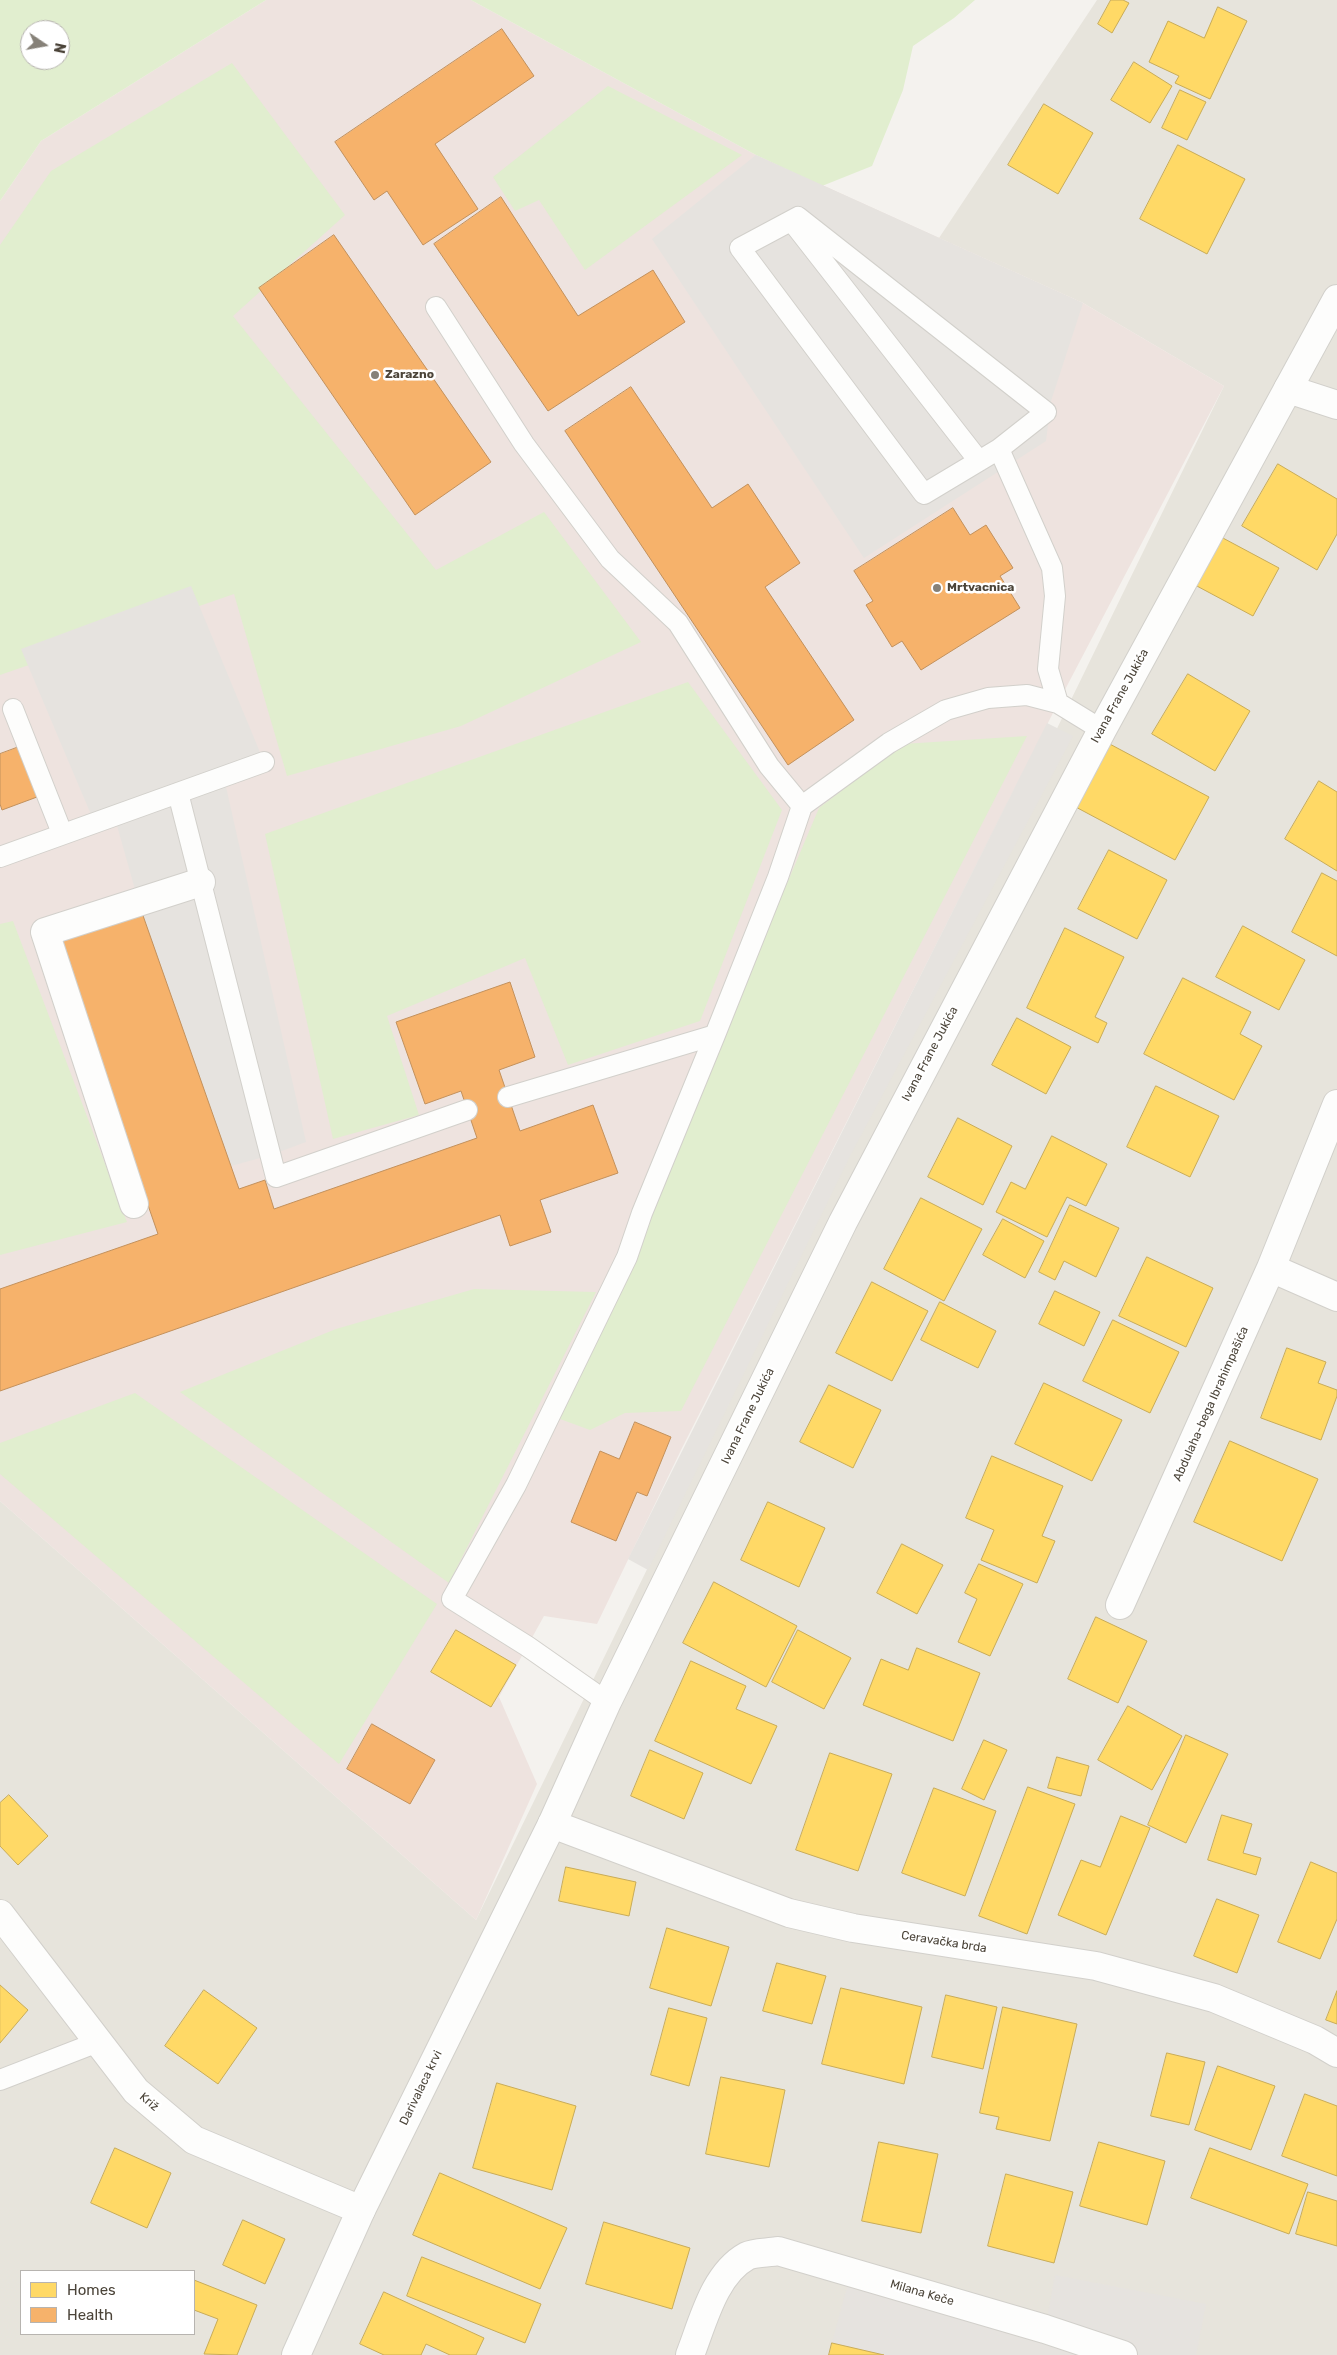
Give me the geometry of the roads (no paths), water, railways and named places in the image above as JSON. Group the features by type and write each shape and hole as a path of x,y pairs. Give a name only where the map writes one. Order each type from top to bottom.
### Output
{"street":[{"name":"Ivana Frane Jukića","path":"552,1824 607,1702 843,1222 1102,730 1337,299"},
{"path":"1288,389 1337,404"},
{"path":"134,1204 45,932 201,882"},
{"name":"Abdulaha-bega Ibrahimpašića","path":"1120,1605 1271,1268 1337,1104"},
{"path":"1271,1268 1337,1297"},
{"name":"Ceravačka brda","path":"552,1824 789,1913 853,1928 1096,1966 1214,1998 1315,2040 1337,2053"},
{"name":"Darivalaca krvi","path":"296,2355 361,2210 552,1824"},
{"name":"Križ","path":"0,1914 136,2090 194,2140 361,2210"},
{"name":"Milana Keče","path":"690,2355 711,2302 726,2274 748,2255 778,2252 1045,2329 1123,2355"}],"lane":[{"path":"798,218 1046,412 999,449 924,494 740,248 798,218"},
{"path":"792,221 979,461"},
{"path":"436,308 524,444 610,559 678,623 769,766 802,806"},
{"path":"999,449 1052,568 1055,596 1048,669 1058,703"},
{"path":"607,1702 528,1646 452,1599 516,1485 627,1257 642,1213 716,1035 778,877 802,806 889,743 946,710 988,698 1027,695 1058,703 1102,730"},
{"path":"13,709 62,833"},
{"path":"0,857 62,833 95,824 264,762"},
{"path":"178,793 276,1176 467,1110"},
{"path":"508,1098 716,1035"},
{"path":"0,2080 98,2042"}],"place":[{"name":"Zarazno","path":"375,375"},
{"name":"Mrtvacnica","path":"937,588"}]}
